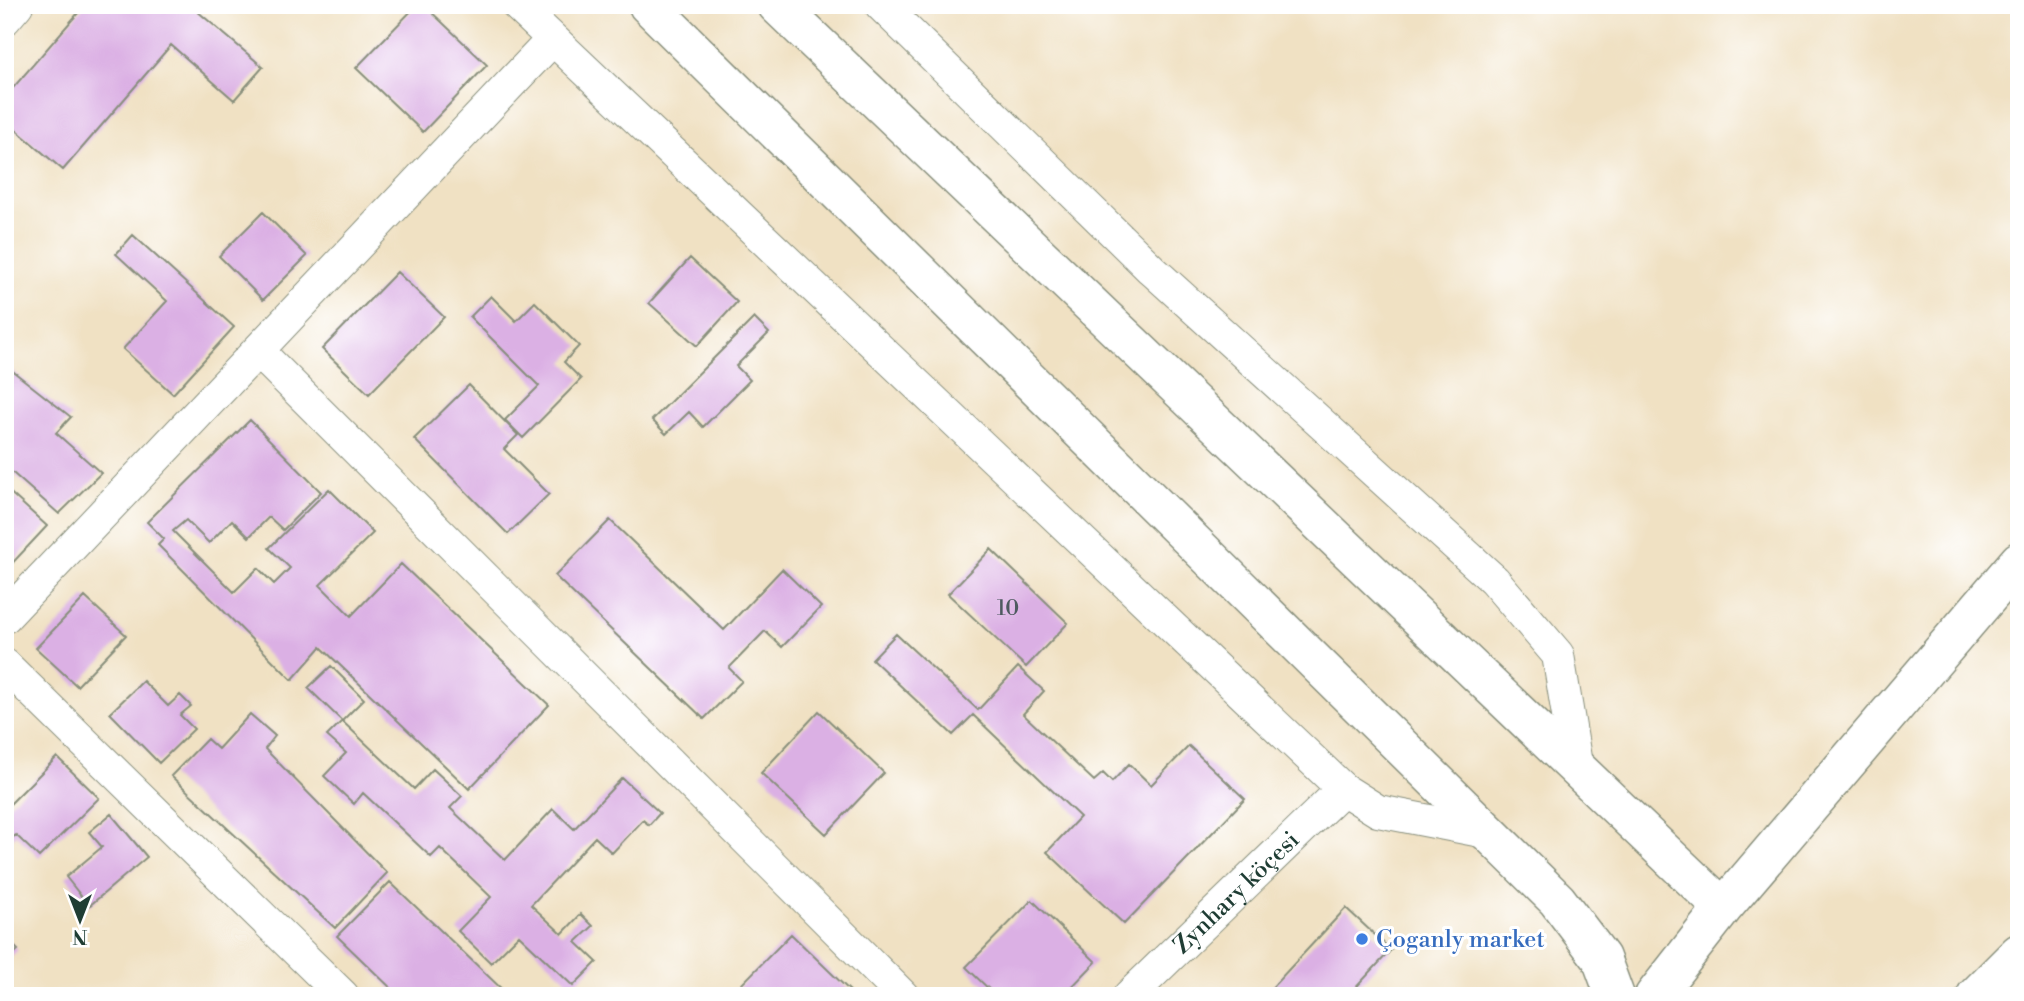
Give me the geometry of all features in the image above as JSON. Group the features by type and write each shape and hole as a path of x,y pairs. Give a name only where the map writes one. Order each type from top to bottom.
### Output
{"main road":[{"path":"648,5 1557,900 1601,958 1615,996"},
{"path":"777,5 1723,908"},
{"path":"1654,996 1723,908 2019,561"},
{"path":"1976,996 2019,953"}],"street":[{"path":"5,19 18,5"},
{"path":"517,5 551,41 1343,789 1378,811 1486,832"},
{"path":"881,5 1151,269 1494,580 1558,655 1577,770"},
{"path":"5,617 551,41"},
{"path":"258,351 903,996"},
{"path":"5,665 343,996"},
{"name":"Zynhary köçesi","path":"1129,996 1343,789"}],"building":[{"path":"85,5 190,5 263,67 234,100 171,45 63,170 15,129 5,140 5,97"},
{"path":"417,5 424,5 487,65 423,132 356,68"},
{"path":"263,212 307,256 263,300 219,256"},
{"path":"133,235 234,327 173,394 123,349 167,301 116,254"},
{"path":"690,258 737,302 697,346 649,303"},
{"path":"397,272 444,317 369,394 322,349"},
{"path":"491,296 516,321 535,302 579,346 564,362 581,379 523,438 505,420 539,386 470,317"},
{"path":"754,318 769,333 736,366 750,380 703,427 689,412 666,434 652,420"},
{"path":"5,365 71,417 56,433 101,473 59,514 5,466"},
{"path":"469,385 518,435 504,449 549,494 508,534 414,439"},
{"path":"250,420 321,492 283,530 269,517 249,537 232,520 209,543 186,520 173,531 234,592 258,568 274,584 290,568 269,548 329,489 373,533 320,585 351,616 401,564 549,705 469,789 321,647 292,680 158,545 164,539 147,522"},
{"path":"5,488 47,526 5,571"},
{"path":"610,520 724,630 782,569 821,607 782,647 765,631 729,668 742,681 704,719 555,576"},
{"path":"991,549 1068,623 1026,667 948,594"},
{"path":"85,597 126,635 77,686 36,648"},
{"path":"896,634 978,710 1018,667 1044,691 1023,714 1094,781 1103,773 1112,782 1129,764 1151,785 1189,746 1245,799 1124,924 1047,852 1080,817 973,715 953,735 872,659"},
{"path":"331,666 364,699 342,721 308,688"},
{"path":"143,681 168,706 180,695 191,706 180,715 194,729 159,763 110,713"},
{"path":"819,711 884,773 826,834 761,773"},
{"path":"250,714 275,736 265,749 387,873 335,928 171,776 207,739 218,749"},
{"path":"342,721 414,789 433,769 462,796 450,808 505,860 553,809 574,829 622,778 660,813 649,825 643,820 612,853 595,837 531,905 562,934 581,914 593,926 576,942 597,962 573,986 519,935 491,963 458,931 491,897 440,848 431,857 363,793 354,804 324,776 346,753 327,736"},
{"path":"57,757 99,798 39,857 16,835 5,843 5,809"},
{"path":"111,814 147,857 89,906 66,877 102,847 89,832"},
{"path":"390,882 509,996 399,996 337,936"},
{"path":"1032,900 1096,962 1063,996 996,996 966,967"},
{"path":"1346,908 1391,950 1348,996 1264,996"},
{"path":"791,934 853,994 851,996 735,996 733,993"},
{"path":"5,937 18,950 5,962"}],"place":[{"name":"Çoganly market","path":"1362,939"}]}
